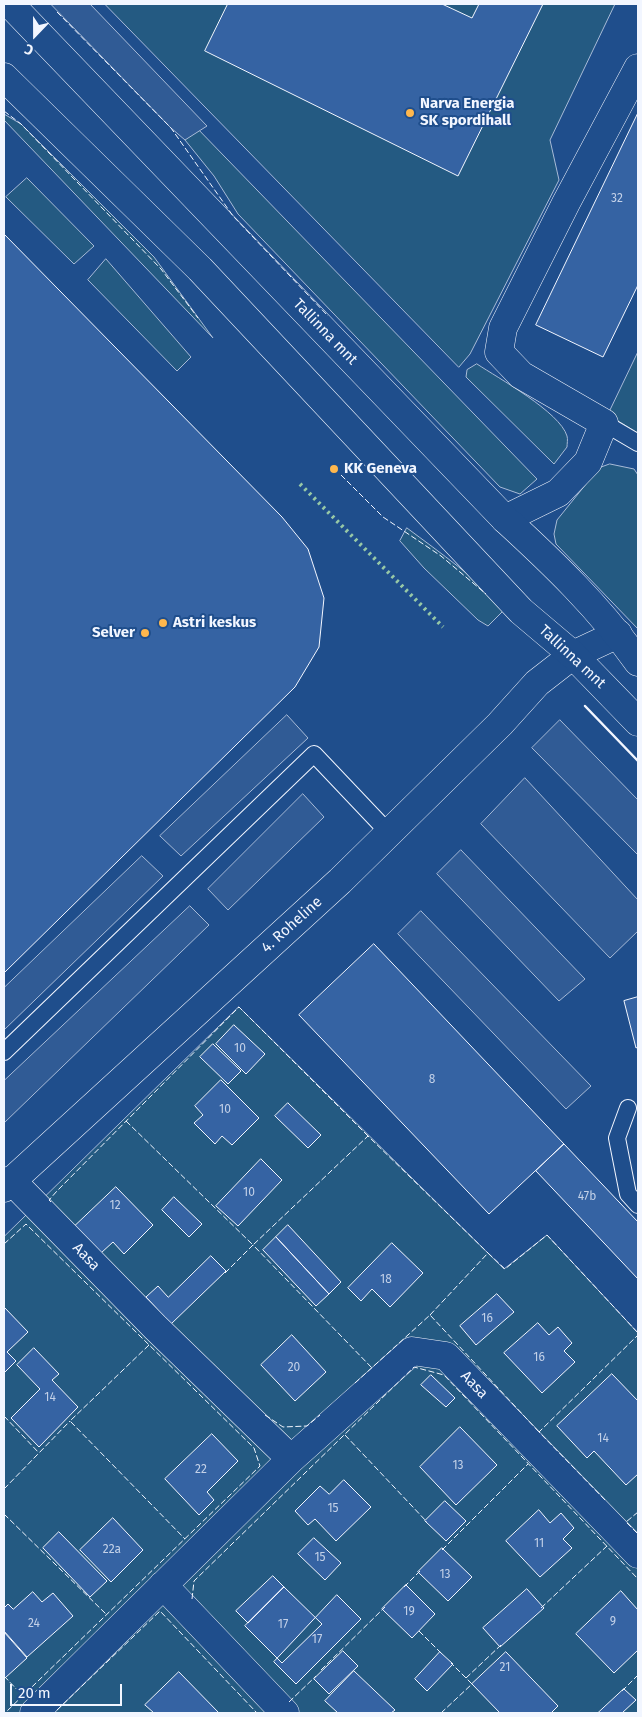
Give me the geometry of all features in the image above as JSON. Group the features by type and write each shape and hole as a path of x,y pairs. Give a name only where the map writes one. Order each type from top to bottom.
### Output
{"main road":[{"name":"Tallinna mnt","path":"10,4 504,519 563,573 618,634 638,662"},
{"path":"504,519 558,493 588,462 604,423 521,374 500,352 503,328 566,203 638,68"},
{"name":"Tallinna mnt","path":"4,76 200,269 521,611 573,655 638,722"},
{"name":"4. Roheline","path":"7,1184 340,881 431,794 537,683 573,655 618,634"},
{"name":"Aasa","path":"7,1184 291,1459"},
{"name":"Aasa","path":"34,1713 291,1459 412,1351 446,1356 638,1554"},
{"path":"163,1585 285,1713"}],"lane":[{"path":"604,423 638,443"},
{"path":"4,1052 314,754 385,836"},
{"path":"628,1108 617,1138 628,1194 638,1205"}],"shaded area":[{"path":"51,4 90,4 207,126 185,140 171,128"},
{"path":"105,4 615,4 550,140 559,180 470,354 459,367"},
{"path":"4,114 21,124 154,257 213,338 4,120"},
{"path":"177,124 194,125 537,479 520,494 500,487 238,214 214,176 185,140"},
{"path":"27,178 94,246 74,264 6,197"},
{"path":"106,259 191,357 177,371 88,280"},
{"path":"638,352 638,433 608,415"},
{"path":"477,364 541,406 562,427 567,436 567,447 554,464 466,377 467,370"},
{"path":"610,464 634,469 638,475 638,629 556,544 554,534 557,520 599,468"},
{"path":"407,528 446,557 505,609 488,626 478,620 424,568 400,541"},
{"path":"287,715 308,738 181,856 160,836"},
{"path":"560,720 638,800 638,855 532,748"},
{"path":"525,778 638,900 638,931 610,958 481,824"},
{"path":"303,794 324,817 228,910 208,889"},
{"path":"461,850 585,979 559,1001 437,874"},
{"path":"142,856 163,876 4,1030 4,988"},
{"path":"190,906 209,925 4,1123 4,1081"},
{"path":"421,911 591,1086 566,1109 398,934"},
{"path":"239,1007 504,1269 547,1235 638,1333 638,1713 4,1713 4,1237"}],"building":[{"name":"Narva Energia SK spordihall","path":"228,4 442,4 472,18 479,4 543,4 458,176 205,51"},
{"path":"638,113 638,285 603,357 536,325"},
{"name":"Astri keskus","path":"4,234 282,517 308,549 324,598 319,647 295,687 4,973"},
{"path":"374,944 564,1144 489,1214 299,1015"},
{"path":"638,997 638,1047 636,1048 624,1001"},
{"path":"234,1025 265,1054 246,1074 216,1044"},
{"path":"213,1044 241,1071 228,1084 200,1057"},
{"path":"221,1080 259,1118 232,1145 222,1136 215,1144 194,1123 203,1115 195,1106"},
{"path":"288,1103 321,1135 308,1148 275,1116"},
{"path":"564,1144 638,1222 638,1279 536,1171"},
{"path":"261,1159 282,1180 238,1226 216,1206"},
{"path":"116,1187 153,1225 124,1254 113,1242 101,1253 75,1226"},
{"path":"174,1197 202,1224 189,1237 162,1210"},
{"path":"288,1225 341,1282 329,1294 276,1237"},
{"path":"276,1237 329,1294 316,1306 263,1250"},
{"path":"392,1243 423,1273 390,1307 372,1289 361,1301 348,1288"},
{"path":"211,1256 226,1271 171,1324 146,1297 158,1286 168,1297"},
{"path":"497,1294 514,1312 476,1345 460,1326"},
{"path":"4,1307 28,1332 7,1352 16,1361 4,1373"},
{"path":"538,1323 549,1335 558,1327 572,1343 564,1351 575,1362 542,1393 504,1353"},
{"path":"292,1335 326,1372 295,1401 261,1365"},
{"path":"34,1348 59,1374 52,1380 78,1407 39,1447 11,1418 40,1389 17,1365"},
{"path":"612,1374 638,1401 638,1474 626,1485 594,1451 587,1458 557,1426"},
{"path":"431,1375 455,1398 446,1407 421,1385"},
{"path":"460,1427 497,1465 456,1505 420,1467"},
{"path":"212,1434 238,1461 207,1492 214,1500 199,1515 165,1479"},
{"path":"344,1480 371,1507 336,1541 315,1519 308,1525 295,1511 320,1486 329,1494"},
{"path":"445,1501 466,1521 446,1541 425,1521"},
{"path":"539,1510 550,1523 561,1513 574,1528 563,1539 572,1548 540,1577 506,1541"},
{"path":"113,1518 143,1550 111,1582 80,1550"},
{"path":"59,1532 107,1581 90,1597 43,1548"},
{"path":"314,1538 341,1563 325,1580 298,1554"},
{"path":"442,1548 472,1577 448,1601 418,1572"},
{"path":"273,1576 284,1587 248,1623 236,1611"},
{"path":"406,1585 435,1614 412,1638 382,1609"},
{"path":"284,1587 322,1624 282,1663 245,1626"},
{"path":"527,1589 544,1608 500,1647 483,1628"},
{"path":"621,1591 638,1610 638,1650 614,1673 576,1634"},
{"path":"33,1592 42,1602 53,1593 73,1616 27,1657 4,1631 4,1608 8,1604 13,1609"},
{"path":"337,1595 361,1619 296,1684 274,1662"},
{"path":"4,1632 27,1658 5,1678 4,1676"},
{"path":"343,1651 358,1666 329,1694 314,1679"},
{"path":"440,1652 453,1664 427,1691 415,1679"},
{"path":"506,1652 558,1706 551,1713 500,1713 472,1684"},
{"path":"354,1671 395,1710 391,1713 338,1713 325,1701"},
{"path":"179,1672 219,1713 154,1713 145,1705"},
{"path":"624,1689 636,1700 622,1713 598,1713"}],"hedge":[{"path":"300,484 443,627"}],"fence":[{"path":"57,12 171,128 233,216 328,316"},
{"path":"4,111 21,124 161,269 198,318"},
{"path":"341,475 383,517 441,556 486,594"},
{"path":"51,1202 49,1200 57,1191 239,1007 368,1136"},
{"path":"126,1121 253,1245 368,1136 488,1253"},
{"path":"4,1244 26,1224 254,1448 260,1466 5,1713"},
{"path":"430,1315 488,1253 505,1269 547,1235 638,1333"},
{"path":"225,1273 253,1245 372,1368"},
{"path":"355,1383 430,1315 539,1432"},
{"path":"605,1500 539,1432 638,1335"},
{"path":"149,1345 70,1421 185,1539"},
{"path":"192,1599 194,1581 414,1367 444,1375 638,1579"},
{"path":"265,1415 283,1427 307,1426 320,1415"},
{"path":"4,1416 39,1453"},
{"path":"4,1489 70,1421"},
{"path":"345,1435 427,1522"},
{"path":"442,1550 528,1464"},
{"path":"638,1512 626,1522 638,1534"},
{"path":"4,1514 107,1615"},
{"path":"541,1608 607,1546"},
{"path":"404,1587 420,1571"},
{"path":"321,1670 385,1607"},
{"path":"57,1710 160,1611 257,1713"},
{"path":"419,1631 442,1654"},
{"path":"466,1678 501,1645"},
{"path":"441,1713 472,1684 451,1663"},
{"path":"622,1691 638,1675"},
{"path":"4,1676 23,1696"},
{"path":"289,1702 316,1676"}],"wall":[{"path":"585,706 638,761"}],"place":[{"name":"Narva Energia SK spordihall","path":"410,113"},
{"name":"KK Geneva","path":"334,469"},
{"name":"Astri keskus","path":"163,623"},
{"name":"Selver","path":"145,633"}]}
